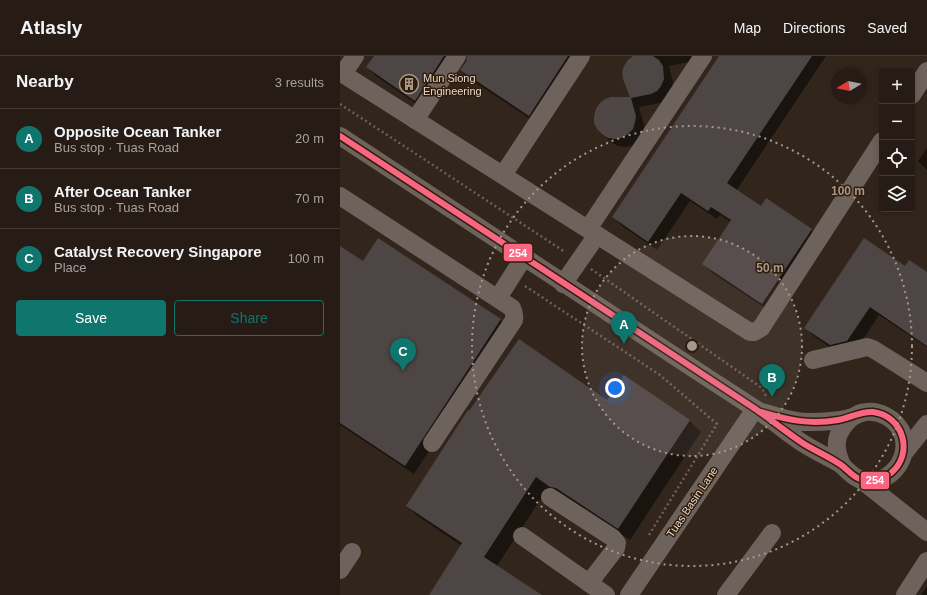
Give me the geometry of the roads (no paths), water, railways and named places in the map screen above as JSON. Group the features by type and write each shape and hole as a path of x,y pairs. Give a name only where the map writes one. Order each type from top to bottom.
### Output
{"street":[{"path":"355,56 342,73 750,332 758,331 761,328 879,146"},
{"path":"415,120 458,56"},
{"path":"503,175 581,56"},
{"path":"563,284 592,232 704,56"},
{"path":"915,90 927,71"},
{"path":"341,138 758,411 800,442 842,466 850,474 860,479 927,532"},
{"path":"340,196 498,298 512,308 515,316 514,320 432,443"},
{"path":"498,298 524,257"},
{"path":"813,360 873,348 927,384"},
{"path":"758,411 809,423 851,418 862,413 873,412 884,415 894,421 901,430 905,442 904,453 900,464 893,473 883,479 872,481 860,479"},
{"name":"Tuas Basin Lane","path":"629,595 758,411"},
{"path":"842,466 836,445 844,425 851,418"},
{"path":"904,453 927,424"},
{"path":"550,497 613,538 617,543 616,548 589,583"},
{"path":"726,595 772,533"},
{"path":"522,536 606,595"},
{"path":"340,570 352,552"},
{"path":"905,595 927,561"}],"place":[{"name":"Mun Siong Engineering","path":"409,84"},
{"name":"Opposite Ocean Tanker","path":"624,344"},
{"name":"Catalyst Recovery Singapore","path":"403,371"},
{"name":"After Ocean Tanker","path":"772,397"}]}
